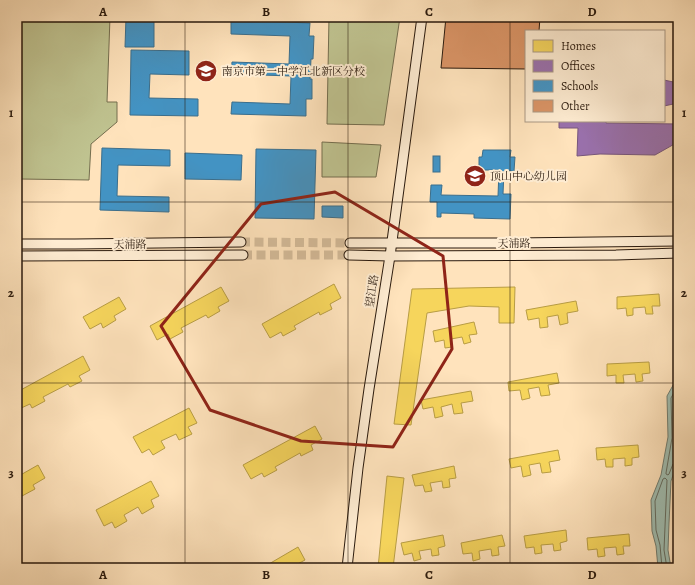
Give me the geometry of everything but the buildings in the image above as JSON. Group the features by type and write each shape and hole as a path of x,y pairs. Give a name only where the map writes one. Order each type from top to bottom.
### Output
{"street":[{"name":"望江路","path":"347,568 359,461 392,243 422,17"},
{"name":"天浦路","path":"350,243 678,241"},
{"name":"天浦路","path":"17,244 241,242"},
{"name":"天浦路","path":"349,255 616,255 678,253"},
{"name":"天浦路","path":"17,256 242,255"}],"highlighted area":[{"path":"335,192 443,256 452,349 393,447 301,441 210,410 161,326 261,204"}],"green space":[{"path":"21,17 110,17 107,102 117,102 117,122 91,144 89,180 20,179"},
{"path":"329,17 400,17 384,125 327,124"},
{"path":"322,142 381,145 376,177 322,177"}],"water":[{"path":"678,363 678,461 671,481 668,550 671,568 658,568 656,546 652,531 651,500 661,475 668,437 667,396 676,380"}],"tunnel":[{"path":"241,242 350,243"},
{"path":"243,255 349,255"}],"place":[{"name":"南京市第一中学江北新区分校","path":"206,71"},
{"name":"顶山中心幼儿园","path":"475,176"}]}
